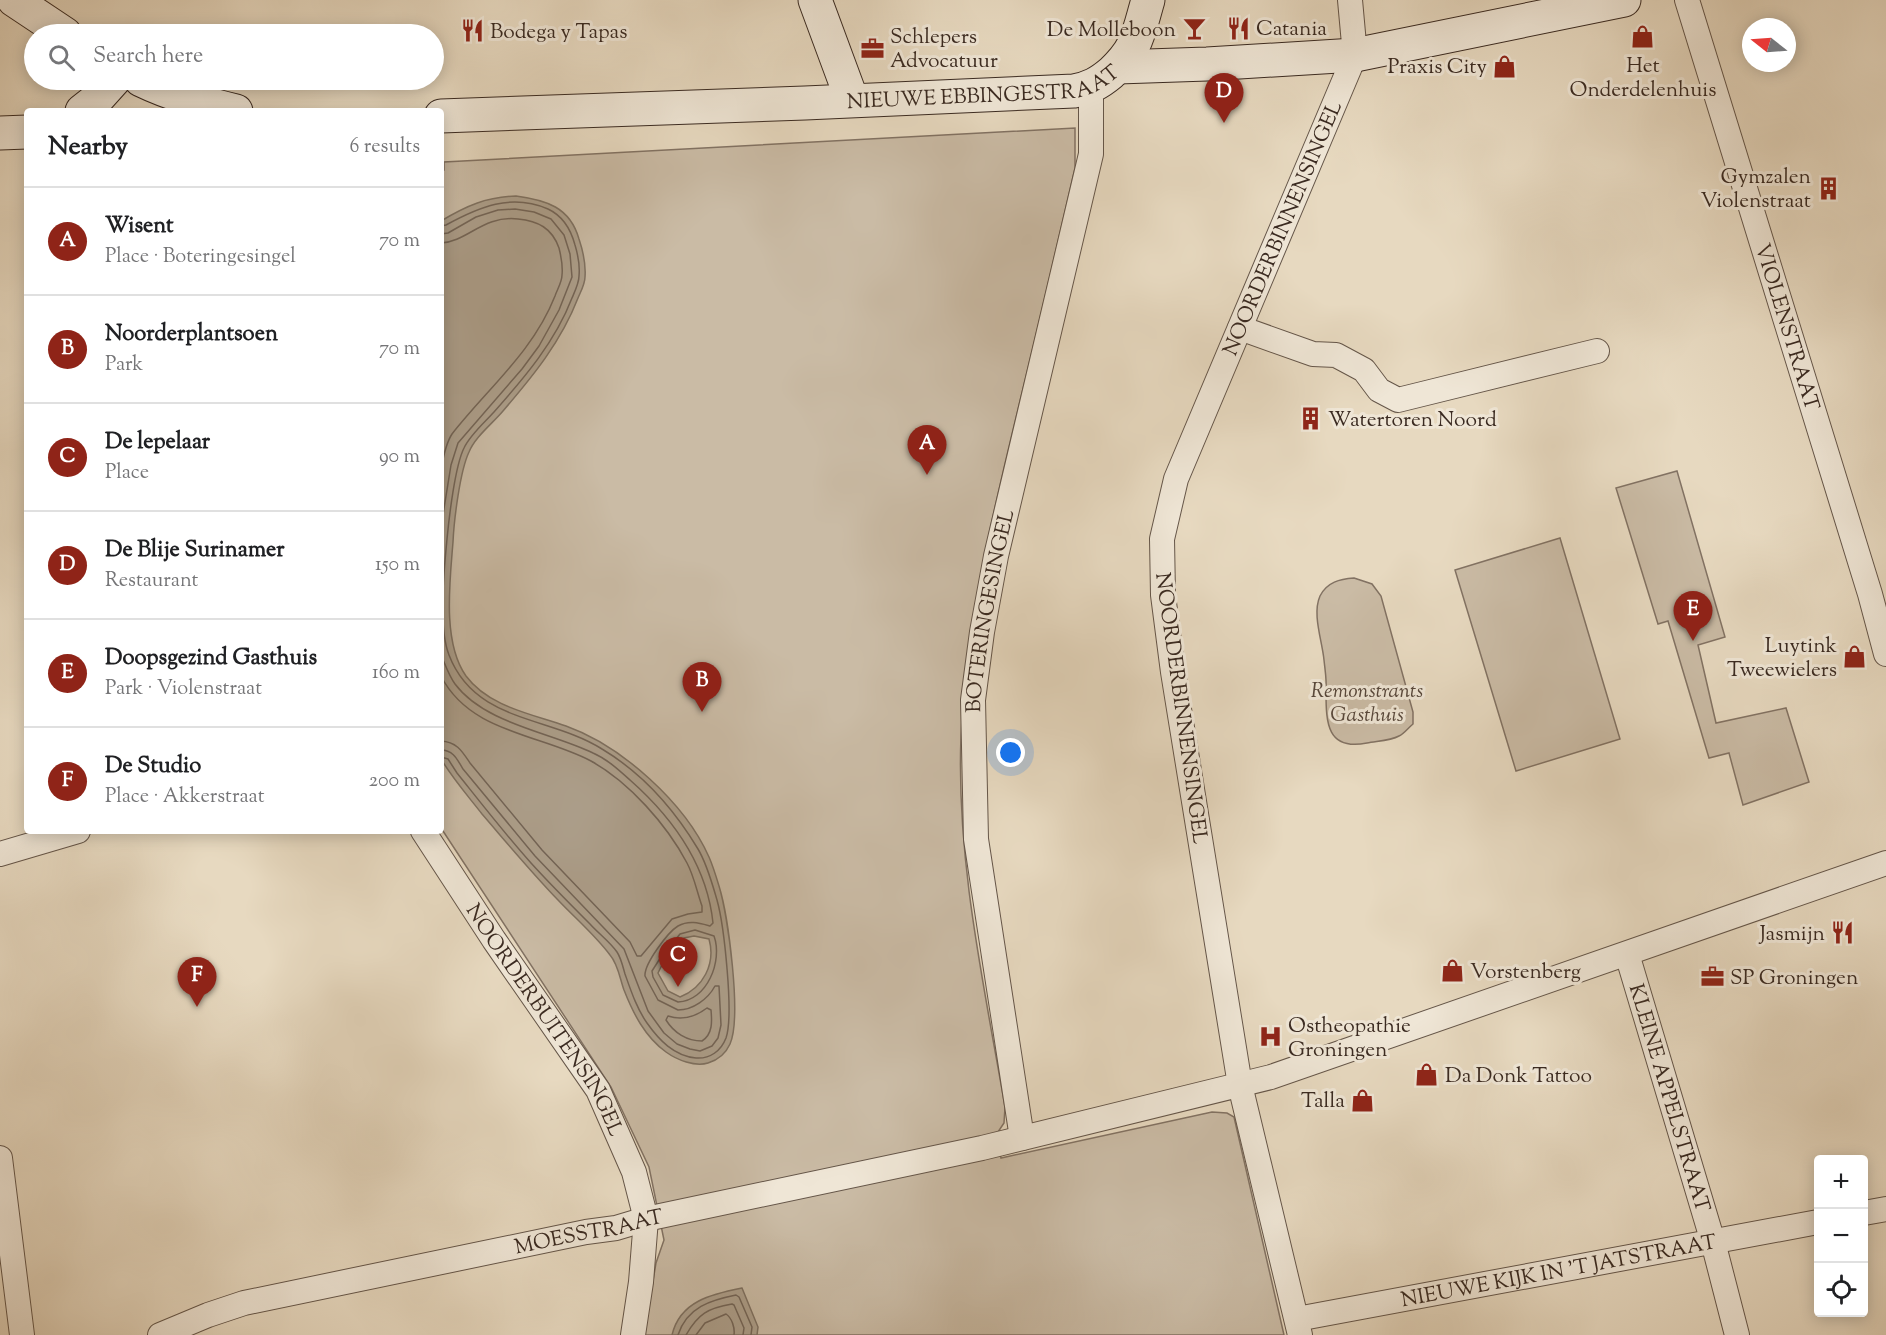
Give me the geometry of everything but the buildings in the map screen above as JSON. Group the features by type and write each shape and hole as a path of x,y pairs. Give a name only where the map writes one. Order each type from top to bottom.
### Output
{"main road":[{"path":"14,0 49,24"},
{"path":"815,0 852,100"},
{"path":"1118,67 1135,45 1148,0"},
{"name":"NIEUWE EBBINGESTRAAT","path":"444,116 1074,91 1090,88 1118,67 1355,55 1624,0"},
{"path":"86,108 105,90"},
{"path":"153,94 223,108"},
{"path":"0,133 24,132"}],"street":[{"name":"NOORDERBINNENSINGEL","path":"1298,1327 1240,1085 1173,672 1163,595 1162,539 1176,479 1355,55 1350,0"},
{"name":"VIOLENSTRAAT","path":"1687,0 1867,584 1886,654"},
{"name":"BOTERINGESINGEL","path":"1023,1138 976,839 973,700 982,632 996,556 1091,154 1090,88"},
{"path":"1240,328 1313,354 1336,355 1364,370 1379,390 1398,400 1597,351"},
{"path":"0,854 68,834"},
{"name":"NOORDERBUITENSINGEL","path":"425,834 494,940 598,1090 634,1172 646,1219 641,1282 633,1335"},
{"name":"MOESSTRAAT","path":"160,1335 244,1303 586,1232 616,1228 646,1219 1023,1138 1240,1085 1282,1073 1886,863"},
{"name":"KLEINE APPELSTRAAT","path":"1627,954 1713,1242 1737,1335"},
{"path":"0,1158 22,1335"},
{"path":"1868,1212 1886,1209"},
{"name":"NIEUWE KIJK IN 'T JATSTRAAT","path":"1298,1327 1418,1295 1814,1223"}],"green space":[{"path":"1075,128 1075,168 982,567 964,693 961,783 967,876 1005,1107 1004,1123 996,1135 1001,1158 1212,1112 1227,1113 1234,1117 1284,1335 644,1335 656,1263 664,1240 649,1167 611,1087 444,833 444,162"},
{"path":"1677,471 1725,637 1698,645 1716,723 1786,708 1809,782 1743,805 1729,753 1709,758 1668,621 1658,624 1616,488"},
{"path":"1560,538 1620,739 1516,771 1455,570"},
{"name":"Remonstrants Gasthuis","path":"1354,578 1372,584 1381,596 1413,712 1413,724 1395,738 1354,744 1336,739 1328,724 1326,676 1317,611 1320,596 1326,587 1339,580"}],"water":[{"path":"516,196 537,200 563,212 570,219 579,239 585,262 585,280 555,344 525,385 475,441 466,460 456,509 450,575 449,611 453,646 458,662 476,687 512,708 566,726 609,747 630,762 668,797 698,837 712,864 723,900 730,942 735,1012 730,1044 721,1056 708,1063 698,1064 675,1058 652,1039 640,1024 631,1007 617,967 610,955 510,847 444,764 444,219 477,203","holes":["694,936 709,939 711,948 706,974 695,988 680,997 668,991 658,973 663,963 684,938"]},
{"path":"742,1288 758,1327 757,1335 672,1335 676,1323 690,1307 709,1297"}],"place":[{"name":"Catania","path":"1238,28"},
{"name":"De Molleboon","path":"1194,29"},
{"name":"Bodega y Tapas","path":"472,31"},
{"name":"Het Onderdelenhuis","path":"1643,37"},
{"name":"Schlepers Advocatuur","path":"872,48"},
{"name":"Praxis City","path":"1505,66"},
{"name":"De Blije Surinamer","path":"1224,123"},
{"name":"Gymzalen Violenstraat","path":"1829,188"},
{"name":"Watertoren Noord","path":"1310,419"},
{"name":"Wisent","path":"927,475"},
{"name":"Doopsgezind Gasthuis","path":"1693,641"},
{"name":"Luytink Tweewielers","path":"1855,657"},
{"name":"Noorderplantsoen","path":"702,712"},
{"name":"Jasmijn","path":"1843,933"},
{"name":"Vorstenberg","path":"1452,971"},
{"name":"SP Groningen","path":"1712,977"},
{"name":"De lepelaar","path":"678,987"},
{"name":"De Studio","path":"197,1007"},
{"name":"Ostheopathie Groningen","path":"1270,1037"},
{"name":"Da Donk Tattoo","path":"1427,1075"},
{"name":"Talla","path":"1363,1100"}]}
